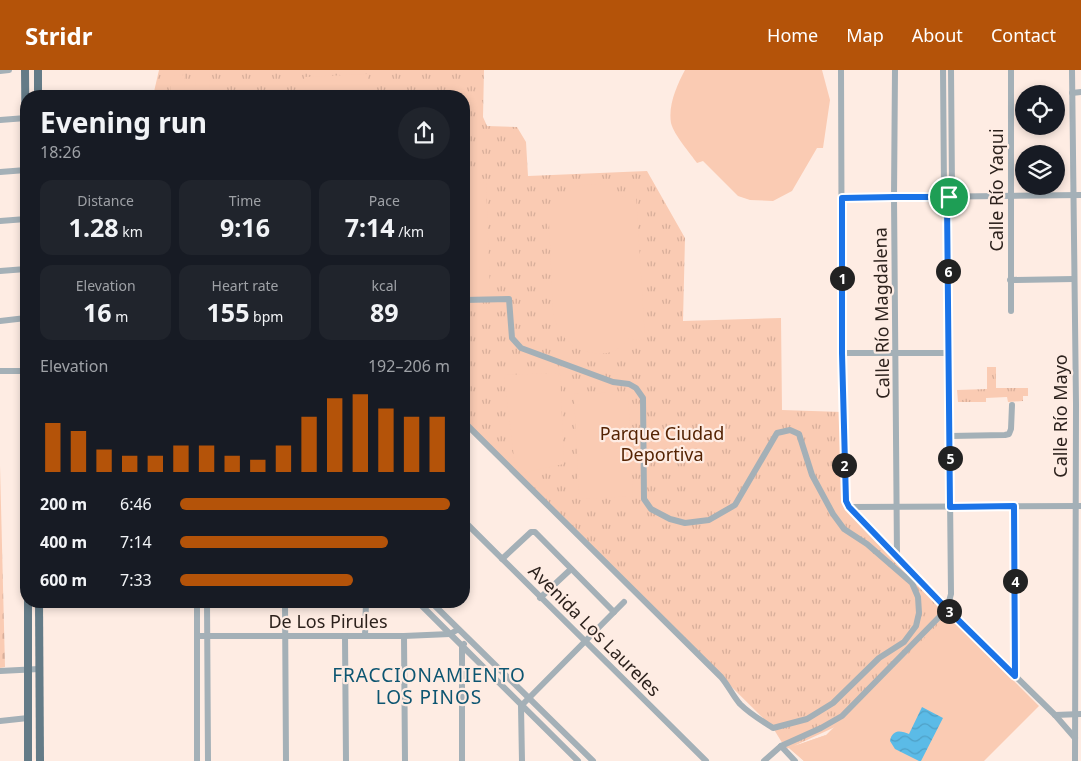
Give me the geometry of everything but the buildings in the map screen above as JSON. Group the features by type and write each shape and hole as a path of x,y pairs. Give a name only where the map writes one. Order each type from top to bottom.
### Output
{"main road":[{"path":"25,70 25,90"},
{"path":"38,70 38,90"},
{"path":"28,608 28,761"},
{"path":"39,608 40,761"}],"street":[{"path":"0,71 9,70"},
{"path":"841,70 842,353 844,492 846,501 849,507 947,609 1076,738"},
{"name":"Calle Río Magdalena","path":"895,70 894,197 897,556"},
{"path":"764,761 781,746 821,728 842,716 947,609 952,594 948,198 944,188 942,70"},
{"path":"948,198 952,188 952,70"},
{"name":"Calle Río Yaqui","path":"1010,311 1011,70"},
{"name":"Calle Río Mayo","path":"1072,70 1073,196 1077,247 1074,279 1078,300 1079,403 1078,714 1075,761"},
{"path":"1072,93 1081,92"},
{"path":"0,120 20,118"},
{"path":"1073,144 1081,143"},
{"path":"0,172 20,170"},
{"path":"842,198 1081,195"},
{"path":"0,221 20,219"},
{"path":"0,271 20,269"},
{"path":"1010,280 1074,279"},
{"path":"470,300 509,299 512,338 521,348 612,382 629,384 636,388 643,398 644,499 651,509 670,519 685,523 709,520 735,505 777,433 790,430 799,434 812,475 834,516 844,529 867,544 912,583 918,597 920,612 916,626 904,642 879,658 833,703 807,719 773,728 748,711 721,677 470,428"},
{"path":"0,321 20,319"},
{"path":"842,353 949,353"},
{"path":"0,371 20,371"},
{"path":"950,436 1009,434 1012,405"},
{"path":"1014,506 1015,676"},
{"path":"849,507 1078,506"},
{"name":"Avenida Los Laureles","path":"470,527 706,761"},
{"path":"502,559 531,532 535,532 614,612"},
{"path":"540,598 571,569"},
{"path":"522,761 521,706 624,602"},
{"path":"197,608 197,761"},
{"path":"207,608 208,761"},
{"path":"286,608 286,761"},
{"path":"366,608 366,636"},
{"path":"424,608 578,761"},
{"path":"437,608 593,761"},
{"name":"De Los Pirules","path":"197,636 404,636 450,634 457,630"},
{"path":"345,636 346,761"},
{"path":"404,636 405,761"},
{"path":"462,761 462,646 468,639"},
{"path":"0,672 39,669"},
{"path":"1055,715 1078,714"},
{"path":"0,720 28,718"},
{"path":"781,746 795,761"},
{"path":"583,761 585,753"}],"green space":[{"name":"Parque Ciudad Deportiva","path":"159,70 484,70 483,117 487,126 517,127 526,142 528,176 647,171 685,238 683,321 781,318 782,410 842,412 846,506 950,617 835,727 794,746 826,735 804,761 789,748 786,749 773,728 470,428 470,90 154,90"},
{"path":"685,70 822,70 830,100 823,148 817,148 792,191 773,201 750,200 738,196 703,161 697,163 673,128 670,116 676,89"},
{"path":"195,74 209,74 210,90 196,90"},
{"path":"367,74 369,90 306,90 304,77"},
{"path":"184,75 185,90 171,90 170,76"},
{"path":"486,182 490,292 470,293 470,183"},
{"path":"591,184 605,185 625,198 626,195 636,195 645,339 633,340 632,335 617,350 600,354 585,351 566,340 557,327 553,312 549,222 557,202 566,193 576,187"},
{"path":"987,367 996,367 996,388 1028,388 1028,396 1023,396 1023,401 1008,402 1007,397 986,398 986,402 958,402 957,390 987,389"},
{"path":"560,373 564,464 516,474 504,375"},
{"path":"628,392 633,496 579,499 574,394"},
{"path":"0,465 5,667 0,668"},
{"path":"948,615 1039,706 984,761 804,761 789,748 826,735"}],"water":[{"path":"922,707 943,718 921,761 919,761 895,749 890,741 891,737 897,732 909,734"}],"district":[{"name":"FRACCIONAMIENTO LOS PINOS","path":"429,686"}],"route":[{"path":"949,197 947,201 950,507 1014,506 1015,676 947,609 849,507 844,494 842,198 949,197"}]}
